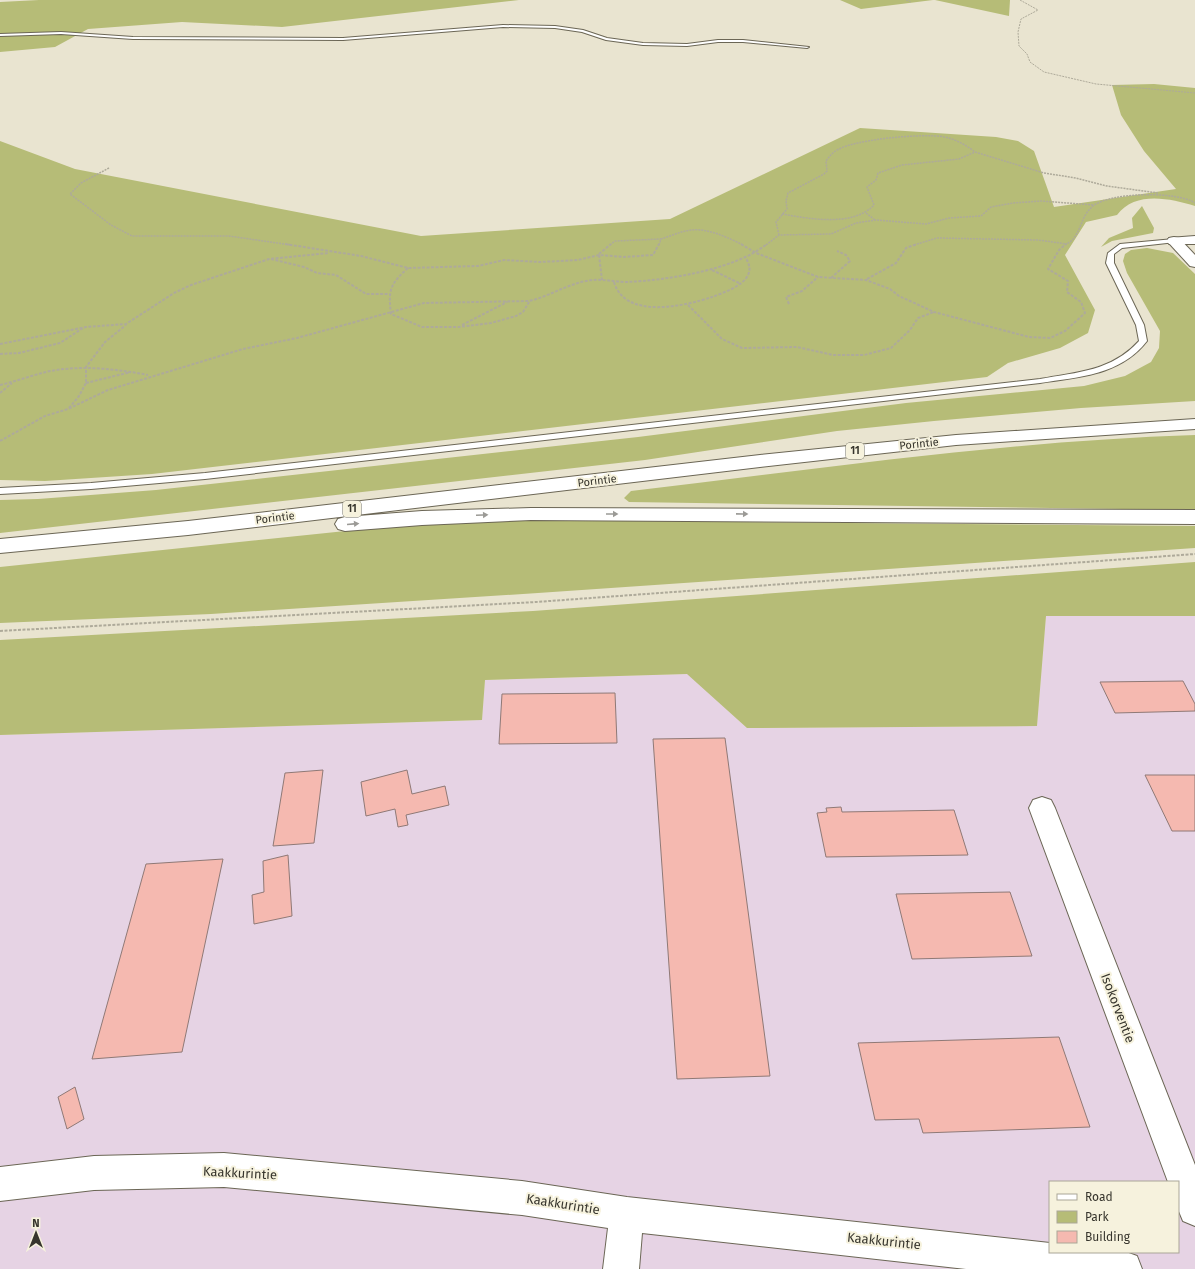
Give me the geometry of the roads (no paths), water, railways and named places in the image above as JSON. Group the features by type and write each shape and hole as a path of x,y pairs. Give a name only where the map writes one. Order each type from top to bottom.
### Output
{"main road":[{"path":"1174,241 1195,240"},
{"path":"1174,241 1195,263"},
{"name":"Porintie","path":"0,546 188,528 760,461 941,442 1195,424"},
{"path":"188,528 264,531 422,518 531,514 1195,517"},
{"name":"Isokorventie","path":"1042,808 1195,1209"},
{"name":"Kaakkurintie","path":"0,1184 94,1173 224,1170 522,1198 627,1214 1124,1269"},
{"path":"621,1269 627,1214"}],"lane":[{"path":"0,35 60,33 164,38 343,39 510,26 555,27 583,32 606,39 643,44 687,45 737,41 806,47"},
{"path":"0,491 91,486 205,476 1040,381 1082,374 1112,366 1130,355 1143,341 1140,325 1110,263 1111,253 1120,246 1174,241"}]}
